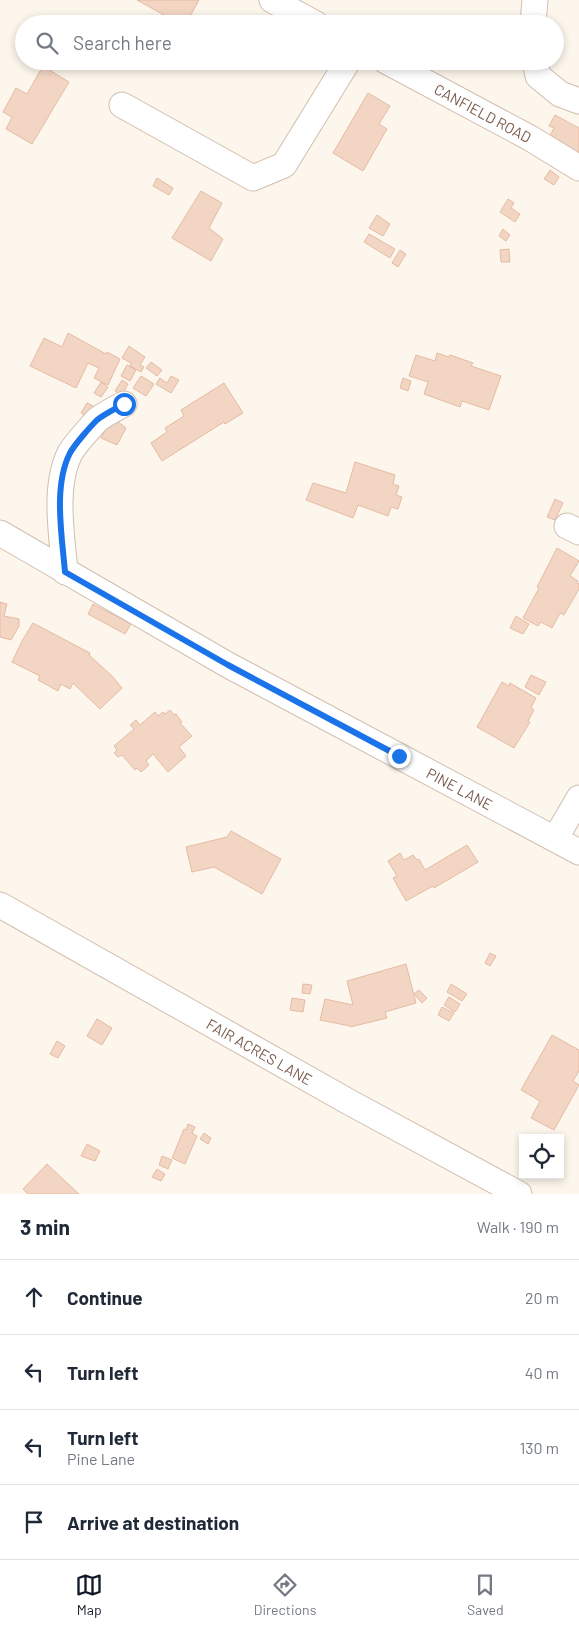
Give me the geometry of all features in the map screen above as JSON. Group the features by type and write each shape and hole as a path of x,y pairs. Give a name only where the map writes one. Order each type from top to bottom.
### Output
{"street":[{"path":"272,0 300,15"},
{"path":"534,15 536,0"},
{"path":"122,105 253,178 284,165 342,70"},
{"name":"CANFIELD ROAD","path":"403,70 530,138 579,168"},
{"path":"537,70 538,76 560,94 579,102"},
{"path":"65,572 61,527 61,498 63,476 70,453 98,420 124,404"},
{"name":"PINE LANE","path":"0,534 228,665 579,852"},
{"path":"556,839 579,798"},
{"name":"FAIR ACRES LANE","path":"0,906 349,1102 519,1194"}],"building":[{"path":"137,0 199,0 191,15 164,15"},
{"path":"41,70 50,70 69,82 32,144 6,129 12,117 3,112 16,88 27,94"},
{"path":"368,93 390,106 379,124 387,129 363,171 333,153"},
{"path":"555,115 579,128 579,159 547,141 554,128 549,126"},
{"path":"550,170 559,177 554,185 544,179"},
{"path":"157,178 173,188 169,195 153,186"},
{"path":"201,191 222,203 209,228 223,239 211,261 172,238"},
{"path":"508,199 514,203 511,208 520,214 515,222 500,212"},
{"path":"377,215 390,224 383,236 369,228"},
{"path":"503,229 510,235 506,241 499,236"},
{"path":"369,234 395,249 390,258 364,242"},
{"path":"509,249 510,262 501,262 500,250"},
{"path":"400,250 406,254 398,267 392,263"},
{"path":"68,333 106,354 107,352 120,359 108,385 94,378 99,368 88,363 76,388 30,366 44,338 62,347"},
{"path":"129,346 145,357 140,365 144,367 141,372 130,366 131,363 122,358"},
{"path":"437,353 449,357 450,355 473,363 471,366 501,376 489,410 462,401 460,407 424,394 428,382 409,376 416,355 435,361"},
{"path":"151,362 162,370 157,376 146,368"},
{"path":"127,365 136,370 130,381 121,376"},
{"path":"141,376 154,384 146,396 133,388"},
{"path":"171,376 179,380 171,393 156,384 160,378 167,383"},
{"path":"403,378 411,381 408,391 400,388"},
{"path":"122,380 128,384 122,395 115,391"},
{"path":"101,382 108,387 101,397 94,393"},
{"path":"224,383 243,413 225,424 224,422 162,461 151,443 167,432 165,428 184,416 181,410"},
{"path":"87,403 95,407 89,417 81,413"},
{"path":"113,418 126,428 117,445 101,438 104,432 100,429"},
{"path":"355,462 395,475 393,484 399,486 396,495 402,497 398,509 391,507 388,516 358,505 353,518 306,500 313,483 346,493"},
{"path":"555,499 563,503 555,520 547,517"},
{"path":"557,548 579,561 570,576 578,581 579,589 564,615 560,613 552,628 541,622 538,626 523,618"},
{"path":"0,602 7,604 4,616 19,619 19,626 11,640 0,637"},
{"path":"93,604 131,624 125,634 88,614"},
{"path":"516,616 529,624 523,634 510,628"},
{"path":"33,623 90,653 89,655 122,688 100,709 73,683 70,689 61,684 58,691 38,680 40,676 12,662"},
{"path":"531,675 546,682 539,695 525,687"},
{"path":"502,682 509,686 510,683 536,698 531,708 534,710 528,721 530,722 514,748 477,727"},
{"path":"170,710 174,715 176,714 182,722 180,723 192,736 179,747 186,756 168,772 153,754 146,761 149,765 141,772 137,768 135,770 122,755 118,757 114,753 117,750 114,746 134,729 130,725 136,720 140,725 155,712 158,716"},
{"path":"231,831 281,859 262,894 214,867 192,872 186,847 227,837"},
{"path":"467,845 478,862 434,888 433,886 406,901 393,878 397,876 388,861 400,853 404,860 413,855 417,860 419,859 425,870"},
{"path":"490,953 496,956 490,966 485,963"},
{"path":"406,964 416,1003 385,1012 387,1018 350,1027 320,1020 325,999 353,1005 347,981"},
{"path":"303,984 312,985 310,994 302,993"},
{"path":"451,984 467,994 462,1001 447,992"},
{"path":"419,990 427,998 422,1003 414,994"},
{"path":"449,997 460,1004 455,1012 444,1005"},
{"path":"292,998 305,1000 303,1012 290,1010"},
{"path":"442,1007 454,1013 449,1021 438,1015"},
{"path":"97,1019 112,1028 102,1045 87,1036"},
{"path":"552,1035 579,1050 579,1071 573,1081 579,1085 554,1130 531,1118 540,1101 521,1090"},
{"path":"57,1041 65,1046 58,1058 50,1054"},
{"path":"188,1124 195,1127 192,1133 197,1136 185,1164 172,1158"},
{"path":"204,1133 211,1138 208,1144 200,1139"},
{"path":"87,1144 100,1151 95,1161 81,1156"},
{"path":"162,1156 172,1160 168,1169 159,1165"},
{"path":"47,1164 79,1194 28,1194 23,1189"},
{"path":"157,1169 165,1174 161,1181 152,1177"}],"route":[{"path":"124,404 98,420 70,453 63,476 61,498 61,527 65,572 228,665 399,756"}]}
